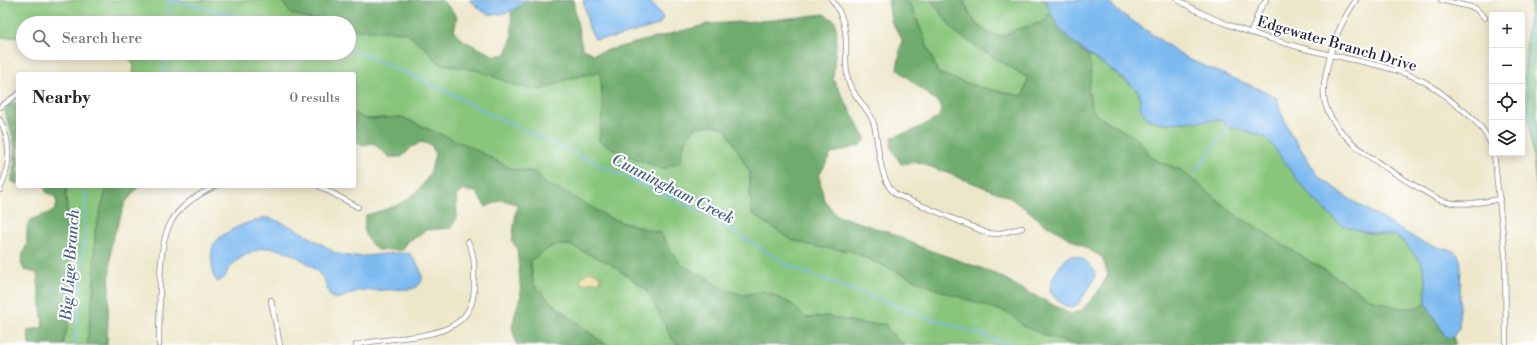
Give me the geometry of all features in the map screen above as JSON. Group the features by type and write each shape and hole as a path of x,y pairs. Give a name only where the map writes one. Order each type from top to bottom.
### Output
{"street":[{"path":"832,0 839,10 845,29 848,80 853,92 870,115 885,180 889,189 897,196 987,233 997,234 1022,228"},
{"name":"Edgewater Branch Drive","path":"1178,0 1207,16 1251,33 1330,56 1399,72 1424,82 1435,88 1475,120 1486,133 1489,140"},
{"path":"1251,33 1259,11 1266,0"},
{"path":"1356,0 1340,26 1330,56 1324,82 1325,103 1330,117 1359,149 1437,199 1445,202 1462,204 1500,199"},
{"path":"1441,0 1475,8 1485,18"},
{"path":"0,107 16,95"},
{"path":"0,120 9,152 6,174 0,190"},
{"path":"1494,156 1505,254 1506,345"},
{"path":"159,345 161,252 165,234 174,218 185,204 211,188"},
{"path":"324,188 358,207"},
{"path":"356,345 381,340 437,337 450,332 462,323 470,312 474,298 473,253 468,242"},
{"path":"271,300 280,345"}],"green space":[{"path":"0,0 281,0 291,14 299,16 16,16 16,38 0,37"},
{"path":"281,0 441,0 457,17 454,32 466,42 495,56 506,54 512,37 511,10 518,8 526,0 543,2 573,0 582,48 593,54 708,24 773,20 824,14 835,21 837,34 833,79 866,139 861,145 831,154 819,176 824,200 836,215 891,233 923,248 995,273 1071,314 1082,310 1097,293 1108,275 1102,257 1043,223 1007,196 918,162 901,164 891,148 892,137 912,131 940,117 941,105 897,69 902,39 891,21 888,0 907,0 914,12 938,73 978,87 1023,96 1028,78 954,31 931,0 963,0 969,13 978,26 990,34 1004,36 1014,30 1043,22 1051,12 1060,28 1081,50 1087,54 1091,66 1091,78 1088,88 1091,106 1096,115 1136,138 1155,160 1181,170 1238,217 1257,227 1370,299 1400,308 1415,308 1426,304 1446,337 1453,337 1456,345 1081,345 1052,338 1023,326 1011,314 935,289 851,251 817,247 792,240 752,214 750,173 725,128 712,125 696,127 685,141 680,162 662,169 623,154 599,141 603,110 600,73 583,75 562,81 542,90 520,87 479,71 439,63 423,46 405,32 356,30 356,16 299,16 291,14"},
{"path":"907,0 931,0 954,31 1028,78 1023,96 978,87 938,73 914,12"},
{"path":"963,0 1045,0 1051,12 1043,22 1014,30 1004,36 990,34 978,26 969,13"},
{"path":"1532,0 1537,0 1537,32 1534,66 1537,104 1537,193 1525,87 1527,29"},
{"path":"356,29 405,32 423,46 439,63 479,71 520,87 542,90 562,81 583,75 601,73 603,110 599,140 680,162 685,141 696,127 712,125 726,128 750,173 752,214 792,240 817,247 851,251 935,289 1011,314 1024,326 1052,338 1081,345 907,345 897,341 885,324 863,324 827,316 806,318 792,304 764,291 744,295 722,289 702,275 681,265 660,233 612,219 568,194 543,183 536,172 512,169 467,145 402,117 366,119 356,115 356,72 133,72 134,64 130,60 356,60"},
{"path":"1087,54 1107,67 1138,91 1145,116 1150,120 1167,123 1220,120 1224,121 1232,128 1237,128 1265,137 1318,204 1340,224 1364,232 1395,236 1402,240 1422,263 1426,279 1426,304 1415,308 1400,308 1370,299 1257,227 1238,217 1181,170 1155,160 1136,138 1096,115 1091,106 1088,88 1091,78"},
{"path":"15,102 16,105 16,183 12,182 15,154 14,145 4,112 9,104"},
{"path":"356,115 367,119 402,117 467,145 512,169 536,172 543,183 568,194 612,219 660,233 681,265 702,275 722,289 744,295 764,291 792,304 806,318 827,316 863,324 885,324 897,341 907,345 679,345 673,340 646,289 609,263 569,245 552,246 531,260 531,274 533,282 544,296 555,306 607,345 517,345 512,327 521,296 517,248 512,241 517,204 501,200 486,207 476,192 463,190 456,196 457,215 452,228 426,230 406,242 403,250 377,250 367,238 364,226 366,215 385,210 401,203 416,192 429,175 435,153 431,145 421,142 412,147 402,157 389,157 373,143 363,145 356,141"},
{"path":"45,188 67,188 72,307 63,345 29,345 28,330 41,328 43,324 37,273 24,270 21,263 27,244 27,227 30,220 54,211 57,204 55,197 46,192"},
{"path":"67,188 106,188 95,231 94,285 87,345 63,345 72,307"},
{"path":"106,188 137,188 125,203 111,244 107,345 87,345 94,285 95,231"},
{"path":"569,245 609,263 646,289 673,340 679,345 607,345 552,303 533,283 531,260 552,246"}],"sand":[{"path":"591,271 600,276 601,279 599,283 591,282 584,284 580,281 581,277"}],"water":[{"path":"469,0 526,0 513,10 501,14 489,14 484,12"},
{"path":"583,0 648,0 658,10 663,18 659,25 613,38 595,39 589,28"},
{"path":"1045,0 1107,0 1118,11 1188,59 1277,98 1281,112 1291,134 1318,175 1345,196 1423,243 1453,251 1458,255 1461,263 1459,328 1453,337 1446,337 1426,304 1426,279 1422,263 1402,240 1395,236 1364,232 1340,224 1318,204 1297,180 1265,137 1237,128 1229,128 1224,121 1220,120 1167,123 1149,119 1141,109 1138,91 1070,39 1059,27"},
{"path":"268,218 290,226 332,251 342,255 359,256 393,253 410,254 422,274 421,283 417,287 410,289 357,291 340,298 332,298 323,278 311,266 288,252 271,248 263,248 241,258 231,266 225,277 218,282 213,274 211,258 212,248 216,241 237,227"},
{"path":"1070,256 1077,256 1081,258 1090,265 1095,272 1092,284 1080,302 1069,307 1060,302 1054,296 1050,291 1050,286 1056,272"}],"waterway":[{"name":"Cunningham Creek","path":"168,0 240,16"},
{"path":"1535,0 1531,29 1528,75 1537,161"},
{"name":"Big Lige Branch","path":"169,1 170,16"},
{"name":"Cunningham Creek","path":"356,51 446,91 489,114 702,212 789,266 920,315 1013,345"},
{"name":"Big Lige Branch","path":"163,72 167,60"},
{"path":"1195,173 1229,126"},
{"name":"Big Lige Branch","path":"75,345 82,283 86,188"}]}
